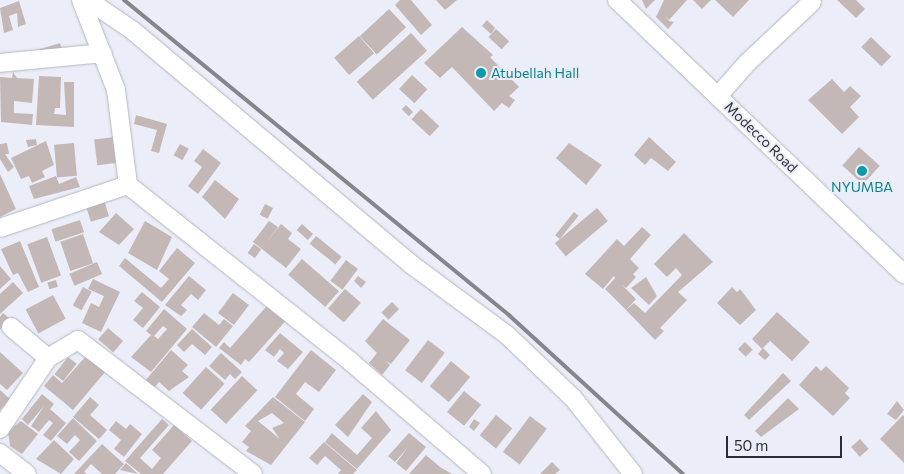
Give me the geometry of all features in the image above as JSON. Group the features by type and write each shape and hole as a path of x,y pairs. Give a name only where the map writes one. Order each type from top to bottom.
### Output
{"street":[{"path":"81,0 104,53 116,90 128,186 351,362 482,474"},
{"path":"88,0 132,30 412,265 507,335 573,398 633,474"},
{"name":"Modecco Road","path":"617,0 904,274"},
{"path":"718,96 747,62 812,2"},
{"path":"0,63 104,53"},
{"path":"0,228 128,186"},
{"path":"11,327 48,358"},
{"path":"0,429 48,358 78,340 253,474"},
{"path":"0,453 27,474"}],"building":[{"path":"400,0 411,0 432,25 421,35 395,5"},
{"path":"436,0 457,0 445,10"},
{"path":"642,0 655,0 646,9"},
{"path":"664,0 687,0 669,20 664,15 669,21 674,22 668,29 656,17"},
{"path":"693,0 711,0 702,9"},
{"path":"715,0 749,0 733,17"},
{"path":"837,0 856,0 865,9 856,18"},
{"path":"19,1 26,24 18,27 17,13 9,16 13,30 4,33 0,8"},
{"path":"389,9 406,27 377,55 360,36"},
{"path":"487,20 495,28 491,34 482,26"},
{"name":"Atubellah Hall","path":"462,27 493,55 490,57 519,87 509,96 515,100 509,108 502,103 494,111 452,67 440,78 424,63"},
{"path":"496,29 509,41 502,49 488,37"},
{"path":"411,33 427,51 373,100 357,82"},
{"path":"359,36 374,53 349,75 334,58"},
{"path":"871,37 891,56 881,67 861,47"},
{"path":"60,43 63,53 25,64 22,55"},
{"path":"13,72 17,78 34,79 32,103 14,101 14,113 33,114 32,125 1,122 0,77 12,78"},
{"path":"412,75 427,89 414,103 399,89"},
{"path":"39,76 61,77 60,108 55,108 54,114 66,115 64,82 74,82 74,127 36,125"},
{"path":"832,79 844,92 850,86 861,96 850,107 859,117 842,134 808,100"},
{"path":"406,105 413,112 409,116 402,109"},
{"path":"421,109 439,126 430,136 411,119"},
{"path":"136,115 167,124 159,153 151,151 157,130 134,124"},
{"path":"115,137 118,163 97,165 94,140"},
{"path":"649,137 676,162 668,171 651,158 645,165 634,155"},
{"path":"36,139 37,145 28,147 26,140"},
{"path":"46,141 54,165 42,171 45,177 32,183 29,176 21,179 11,158"},
{"path":"7,143 9,154 5,154 14,167 8,172 0,159 0,144"},
{"path":"74,143 77,176 57,178 54,145"},
{"path":"569,143 602,165 586,185 556,158"},
{"path":"180,144 189,149 182,160 174,155"},
{"name":"NYUMBA","path":"859,147 880,166 863,184 842,166"},
{"path":"203,149 221,163 198,194 188,186 202,167 194,161"},
{"path":"0,174 16,209 0,217"},
{"path":"56,176 59,184 76,177 80,187 34,199 29,186"},
{"path":"215,180 239,199 225,219 202,197"},
{"path":"104,200 109,216 91,222 86,206"},
{"path":"265,204 273,208 268,219 260,215"},
{"path":"597,208 608,221 566,256 555,243"},
{"path":"574,212 579,216 560,239 555,235"},
{"path":"116,213 134,229 119,245 99,232"},
{"path":"80,220 84,232 55,242 51,229"},
{"path":"145,221 172,237 157,270 128,253"},
{"path":"269,221 278,227 266,243 281,224 292,233 288,239 301,249 286,268 253,242"},
{"path":"302,224 313,234 308,240 297,230"},
{"path":"642,227 651,235 630,259 639,268 633,274 636,277 626,288 622,285 636,299 626,310 605,289 615,278 614,276 603,289 585,274 617,239 624,246"},
{"path":"684,233 713,262 678,292 687,300 660,328 664,331 655,340 626,310 634,303 645,313 682,275 676,268 667,277 654,264"},
{"path":"83,234 93,263 70,271 60,242"},
{"path":"316,236 342,257 335,265 310,244"},
{"path":"47,237 61,276 41,283 27,244"},
{"path":"20,241 39,287 28,292 18,273 13,275 1,249"},
{"path":"254,244 261,249 255,258 248,253"},
{"path":"177,248 195,263 162,302 119,266 125,258 161,288 169,279 159,271"},
{"path":"302,259 339,291 325,307 288,275"},
{"path":"346,260 358,269 342,290 330,281"},
{"path":"97,262 102,274 74,286 69,274"},
{"path":"0,266 11,279 0,289"},
{"path":"189,276 206,290 198,300 191,294 181,305 187,310 181,316 165,305"},
{"path":"358,276 366,282 361,288 354,281"},
{"path":"646,277 657,296 649,305 631,288"},
{"path":"93,279 120,292 101,332 82,323 91,303 99,307 104,296 88,289"},
{"path":"56,280 58,287 49,289 47,282"},
{"path":"13,282 23,293 0,314 0,294"},
{"path":"83,287 92,292 82,310 73,305"},
{"path":"732,287 737,292 740,289 756,310 740,325 717,303"},
{"path":"345,289 361,303 344,322 328,309"},
{"path":"142,292 160,307 143,328 133,320 143,308 134,301"},
{"path":"233,293 249,305 234,325 218,313"},
{"path":"53,295 66,319 38,333 26,310"},
{"path":"271,301 290,316 249,362 245,359 241,365 219,348 224,342 230,348"},
{"path":"392,302 399,309 388,320 381,313"},
{"path":"164,309 187,329 151,372 131,357 151,335 146,331","holes":["163,326 167,329 158,339 154,336"]},
{"path":"777,312 810,342 792,361 770,341 762,349 752,339"},
{"path":"3,313 10,319 0,330 0,317"},
{"path":"204,313 219,325 224,319 233,326 216,347 192,327"},
{"path":"383,319 410,340 391,364 386,361 390,365 382,375 369,363 377,353 365,341"},
{"path":"108,328 123,341 113,352 98,339"},
{"path":"192,329 212,347 205,355 192,344 184,352 177,345"},
{"path":"280,333 303,352 288,369 277,361 284,353 280,349 274,357 265,350"},
{"path":"428,340 445,353 422,383 405,370"},
{"path":"745,342 753,350 746,357 738,349"},
{"path":"763,348 770,355 765,360 758,354"},
{"path":"171,350 188,365 182,371 189,377 169,391 159,382 154,388 145,381"},
{"path":"311,350 336,370 319,392 305,382 296,394 314,409 305,421 275,397"},
{"path":"0,352 23,373 7,390 0,384"},
{"path":"221,353 242,372 235,379 230,374 225,380 209,366"},
{"path":"87,355 106,371 73,410 44,386 53,375 62,383"},
{"path":"68,357 77,364 63,381 54,374"},
{"path":"451,361 470,377 449,402 430,386"},
{"path":"816,366 821,371 826,366 849,388 845,393 850,398 833,416 799,385"},
{"path":"206,367 225,384 201,410 183,393"},
{"path":"783,373 791,381 749,420 744,415"},
{"path":"242,376 257,390 226,424 211,410"},
{"path":"0,390 10,399 0,410"},
{"path":"464,391 481,405 464,426 447,412"},
{"path":"42,394 54,404 50,409 66,423 51,441 43,435 53,423 49,420 39,432 31,426 44,406 28,425 22,419"},
{"path":"363,394 372,402 348,437 335,425"},
{"path":"90,397 99,405 90,415 107,430 99,439 73,417"},
{"path":"273,397 305,422 271,465 246,451 249,447 242,442 251,431 245,426","holes":["272,413 284,423 272,428 280,439 258,421"]},
{"path":"788,398 799,409 761,437 755,431"},
{"path":"897,401 904,410 896,420 887,414"},
{"path":"376,411 391,430 357,469 325,442 332,433 357,455 372,438 361,428"},
{"path":"496,415 512,428 496,448 480,435"},
{"path":"530,416 547,429 520,465 503,452"},
{"path":"904,416 904,463 880,439"},
{"path":"73,418 97,441 79,461 69,452 80,440 75,435 67,444 57,436"},
{"path":"162,419 169,425 140,458 152,469 161,458 152,450 174,425 192,441 163,474 141,474 125,461"},
{"path":"474,419 480,423 474,431 469,427"},
{"path":"21,421 38,434 22,454 10,446 8,431"},
{"path":"116,421 126,429 130,424 142,434 124,457 114,449 121,440 109,430"},
{"path":"409,433 426,447 406,471 396,463 409,446 395,462 388,456"},
{"path":"860,439 869,449 860,457 851,447"},
{"path":"54,440 74,459 61,474 36,459"},
{"path":"324,442 357,470 353,474 338,474 341,470 325,456 317,465 309,458"},
{"path":"102,444 124,464 115,474 102,474 91,464 84,472 87,474 74,474"},
{"path":"426,455 440,467 452,474 409,474"},
{"path":"552,462 560,470 555,474 540,474"},
{"path":"126,463 138,474 120,470"}],"railway":[{"path":"124,0 510,316 683,474"}],"place":[{"name":"Atubellah Hall","path":"481,73"},
{"name":"NYUMBA","path":"862,171"}]}
